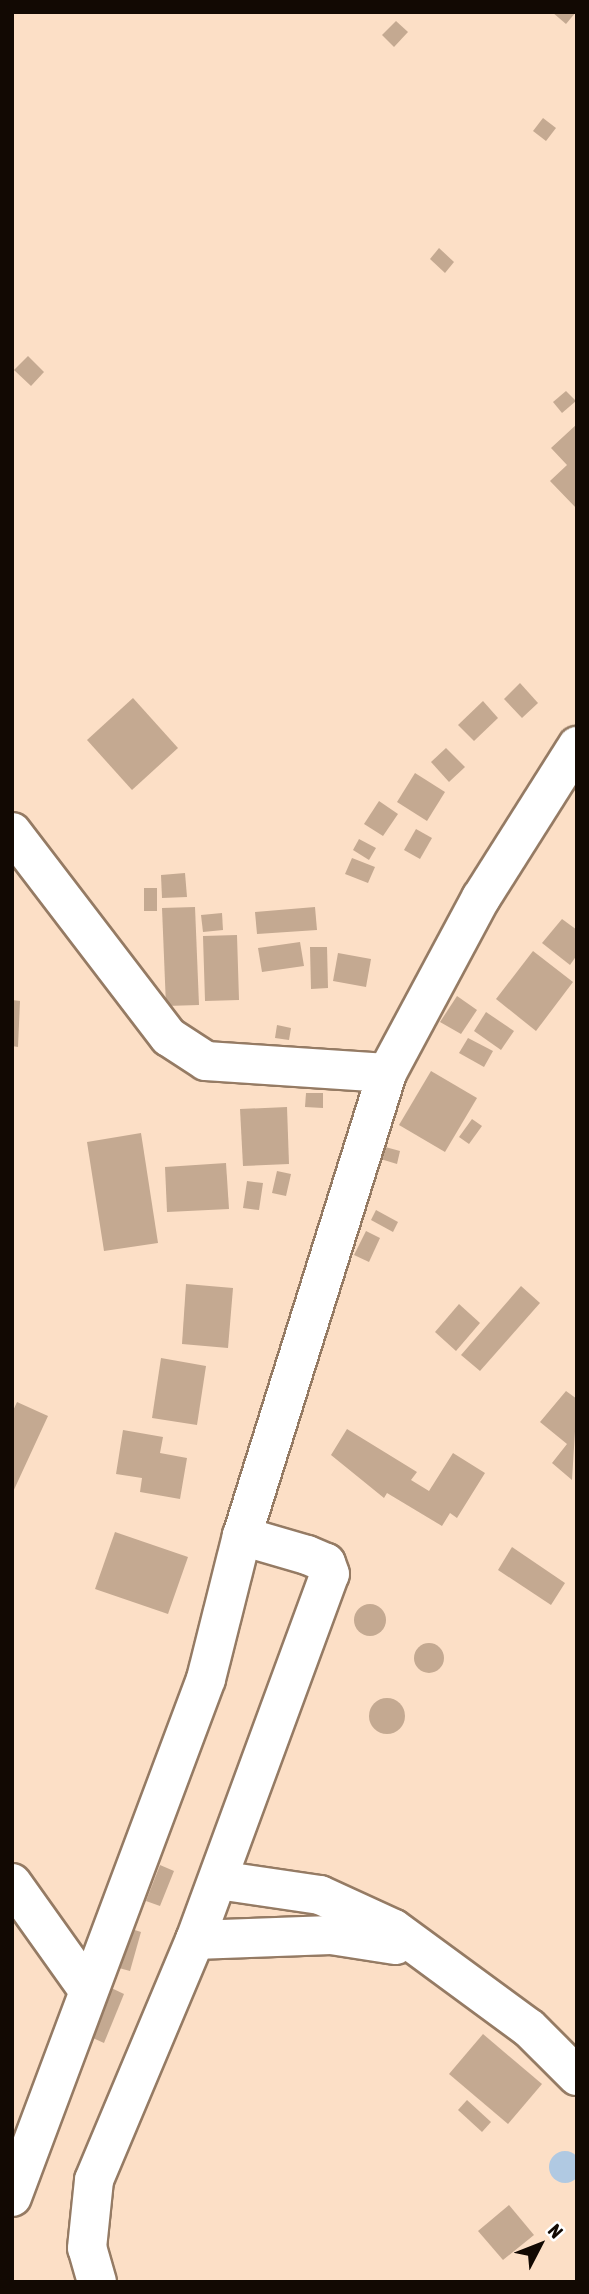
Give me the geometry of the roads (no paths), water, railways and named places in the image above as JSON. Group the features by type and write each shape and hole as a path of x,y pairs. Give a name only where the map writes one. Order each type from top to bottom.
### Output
{"street":[{"path":"12,2197 86,1987 206,1679 242,1536 387,1073 481,898 577,746"},
{"path":"12,832 169,1037 187,1049 206,1060 387,1073"},
{"path":"97,2282 88,2248 94,2180 195,1940 330,1574 326,1563 242,1536"},
{"path":"218,1880 320,1895 431,1953 529,2028 577,2076"},
{"path":"12,1883 86,1987"},
{"path":"195,1940 331,1935 431,1953"}],"water":[{"path":"565,2151 576,2156 581,2167 576,2178 565,2183 554,2178 549,2167 554,2156"}]}
